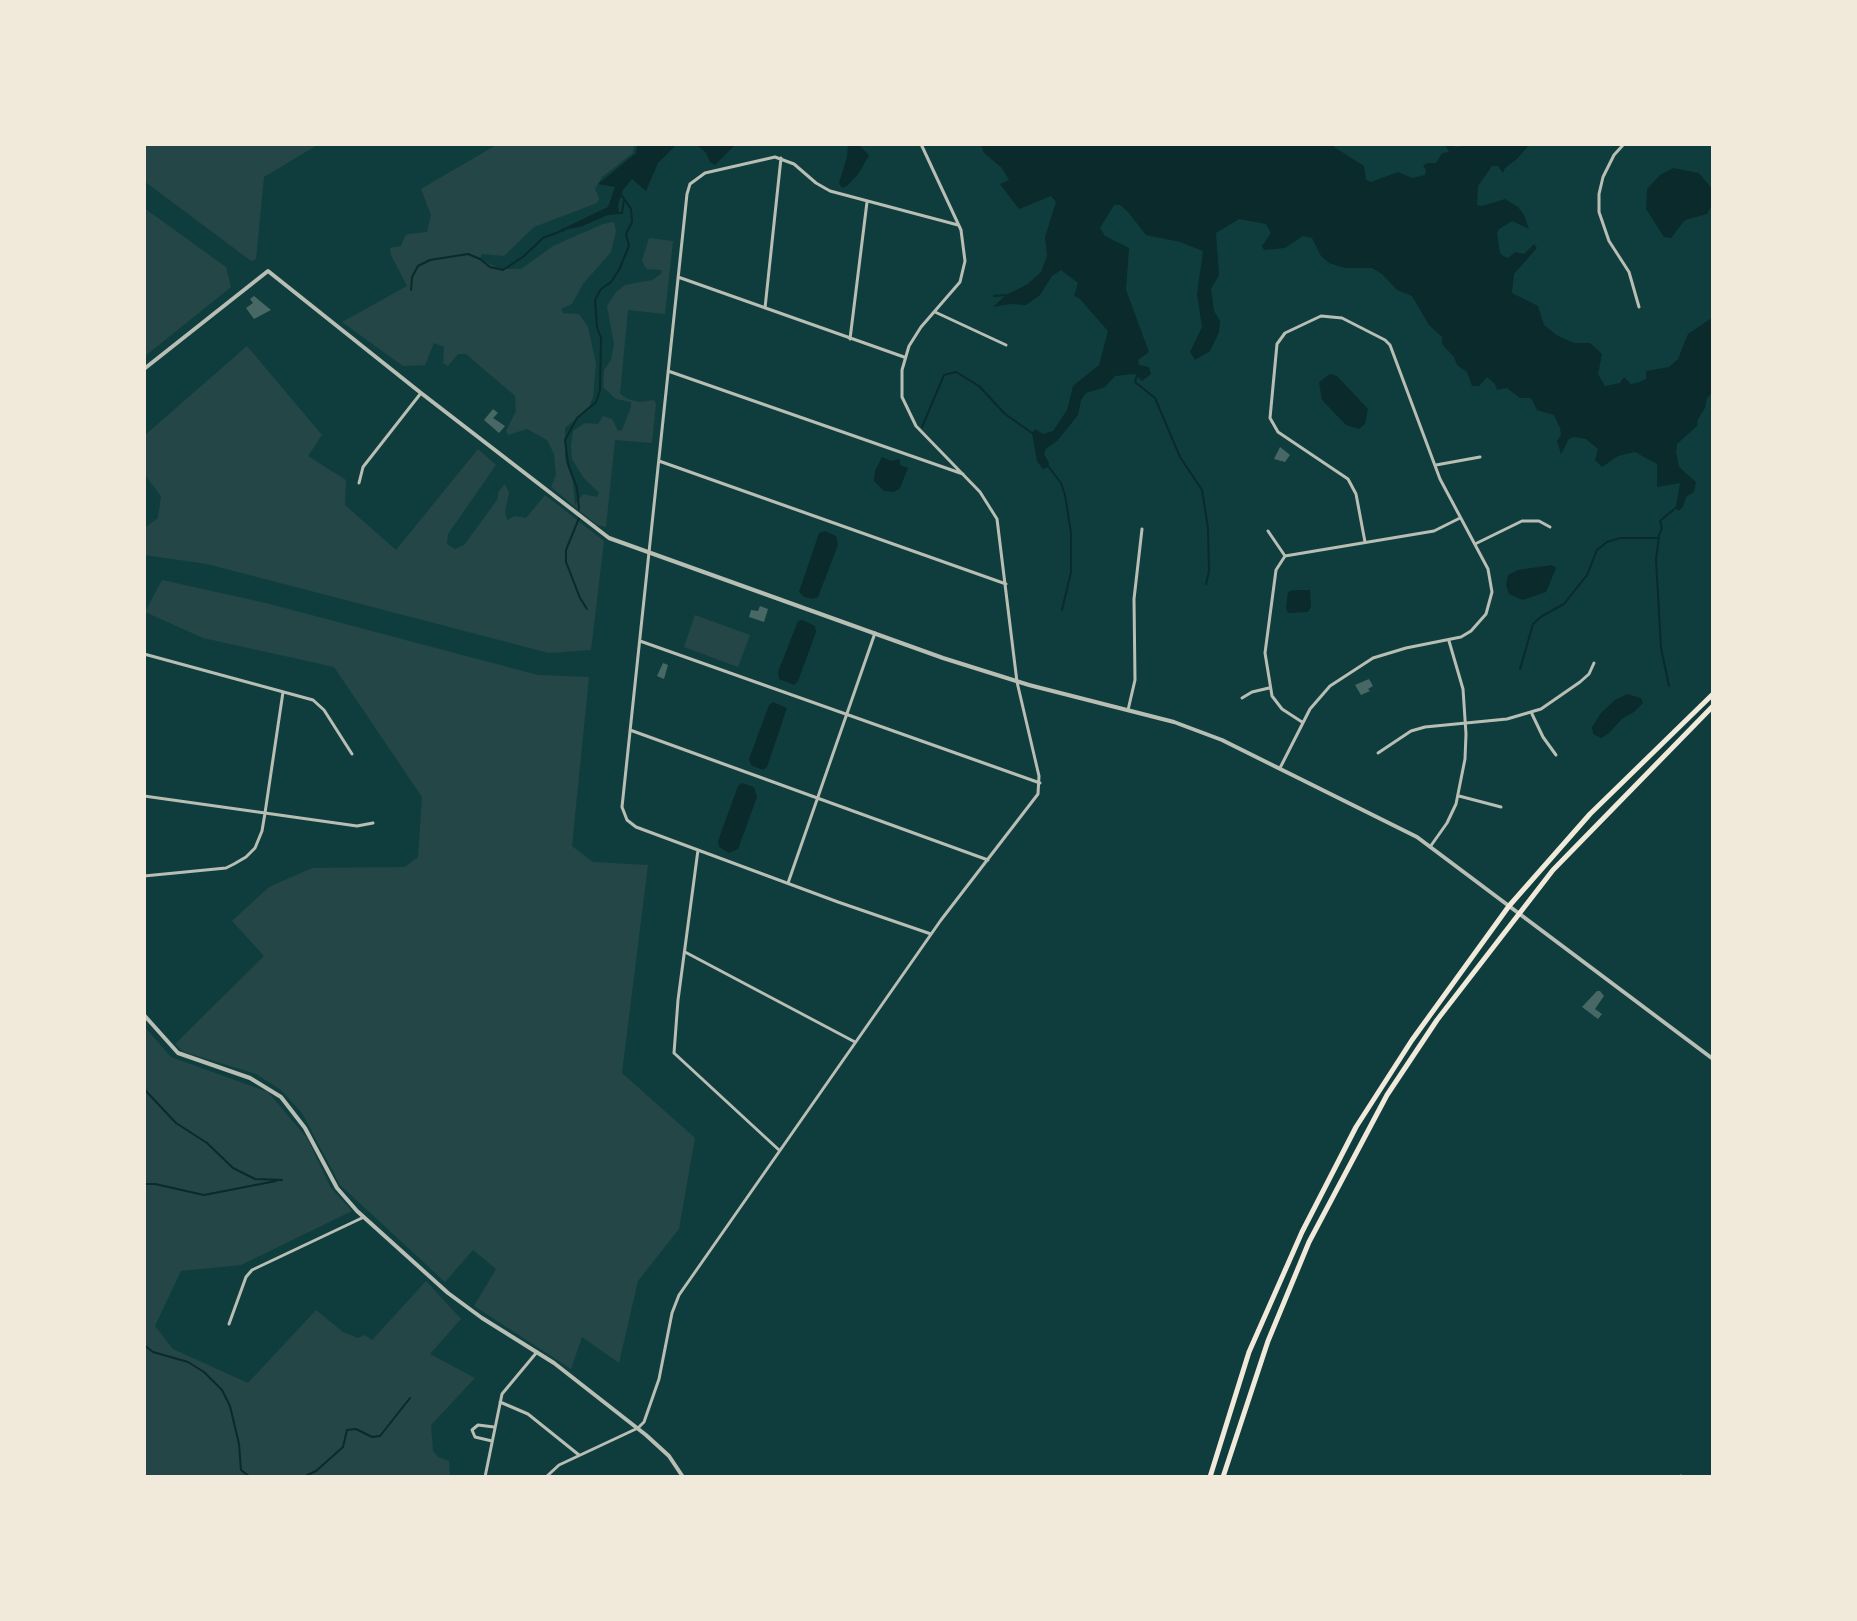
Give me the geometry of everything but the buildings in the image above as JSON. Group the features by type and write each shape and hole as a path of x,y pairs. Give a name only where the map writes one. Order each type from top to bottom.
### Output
{"main road":[{"path":"1210,1477 1249,1352 1302,1232 1356,1127 1412,1040 1509,906 1590,814 1713,694"},
{"path":"1223,1477 1268,1341 1309,1242 1387,1095 1437,1020 1518,912 1592,828 1713,706"}],"street":[{"path":"546,1477 559,1465 638,1428 648,1415 676,1300 931,934 1038,794 1040,783 1017,682 997,519 987,500 925,436 909,415 901,385 905,357 917,333 953,292 962,274 964,241 921,144"},
{"path":"1624,144 1614,155 1603,177 1599,212 1609,241 1629,272 1639,307"},
{"path":"931,934 636,827 625,816 622,807 688,189 694,179 718,169 769,157 781,158 794,164 826,189 958,225"},
{"path":"765,308 781,158"},
{"path":"850,339 867,202"},
{"path":"144,369 268,271 604,534 1017,682 1202,731 1405,831 1430,847 1713,1059"},
{"path":"678,277 905,357"},
{"path":"935,312 1006,345"},
{"path":"1279,769 1302,722 1330,686 1358,666 1389,652 1449,640 1471,631 1490,603 1491,581 1436,465 1394,351 1385,340 1342,318 1328,315 1280,338 1274,351 1269,410 1278,432 1348,479 1356,494 1365,542"},
{"path":"668,371 964,475"},
{"path":"359,483 363,467 421,393"},
{"path":"1436,465 1480,457"},
{"path":"659,461 1006,584"},
{"path":"1302,722 1282,709 1270,688 1265,640 1276,570 1285,556 1434,531 1460,518"},
{"path":"1475,544 1522,521 1539,521 1550,527"},
{"path":"1128,710 1135,680 1134,599 1142,529"},
{"path":"1268,531 1285,556"},
{"path":"788,883 875,633"},
{"path":"1430,847 1447,823 1464,769 1466,722 1463,689 1449,640"},
{"path":"640,641 1040,783"},
{"path":"144,654 313,700 324,710 352,754"},
{"path":"1378,753 1411,731 1439,724 1507,719 1532,712 1551,704 1580,682 1589,674 1594,663"},
{"path":"1242,698 1270,688"},
{"path":"144,876 226,868 255,848 262,831 283,691"},
{"path":"1532,712 1543,737 1556,755"},
{"path":"630,730 988,860"},
{"path":"144,796 357,826 373,823"},
{"path":"1458,796 1501,807"},
{"path":"698,850 673,1047 676,1057 779,1151"},
{"path":"685,952 855,1042"},
{"path":"144,1015 178,1053 250,1078 281,1097 305,1128 337,1188 364,1217 448,1293 537,1352 638,1428 663,1450 683,1477"},
{"path":"229,1324 249,1272 364,1217"},
{"path":"485,1477 499,1402 507,1387 537,1352"},
{"path":"499,1402 528,1414 579,1455"},
{"path":"492,1441 475,1437 472,1430 478,1425 494,1427"}],"shaded area":[{"path":"144,144 319,144 264,177 256,259 251,261 144,181"},
{"path":"498,144 634,144 633,153 602,177 595,189 599,198 597,203 534,227 504,256 482,254 480,259 500,269 521,269 553,246 614,222 616,231 611,252 583,284 572,304 561,309 563,313 579,314 588,327 596,364 589,408 565,428 565,458 573,482 575,505 583,494 597,497 599,493 583,477 572,459 573,431 585,423 598,424 603,416 612,419 618,431 622,430 631,407 631,402 616,399 603,387 604,370 611,360 614,344 607,306 625,285 652,280 661,274 662,270 647,269 642,260 649,238 673,241 665,314 628,310 620,394 639,402 654,400 656,404 652,443 615,440 606,527 597,525 551,487 556,475 554,454 547,440 527,429 508,435 506,431 516,411 515,396 466,354 458,354 448,366 443,363 444,347 434,343 425,365 403,366 342,322 407,286 390,248 401,246 408,234 427,232 431,215 421,189"},
{"path":"637,144 677,144 658,163 646,191 632,179 623,190 618,205 619,214 558,231 608,207 615,187 598,184 636,153"},
{"path":"696,144 736,144 715,165"},
{"path":"848,144 858,144 869,155 859,173 842,188 839,183"},
{"path":"981,144 1334,144 1334,147 1364,166 1366,180 1371,182 1398,172 1412,178 1425,175 1423,166 1436,163 1442,153 1449,152 1445,144 1458,147 1465,144 1530,144 1503,173 1498,166 1492,166 1478,186 1477,205 1505,199 1524,215 1529,229 1512,221 1499,229 1497,234 1500,253 1508,258 1515,252 1524,254 1534,244 1537,248 1514,274 1512,293 1538,306 1544,325 1558,336 1574,343 1590,343 1602,354 1598,374 1605,386 1620,383 1624,377 1631,384 1637,383 1646,379 1646,371 1669,367 1678,359 1688,334 1713,317 1713,392 1707,398 1697,426 1677,444 1676,452 1679,467 1696,482 1694,492 1686,497 1678,511 1680,483 1657,487 1657,464 1635,452 1618,456 1602,467 1595,460 1598,449 1586,439 1574,437 1569,439 1561,454 1557,441 1561,435 1560,428 1554,415 1537,410 1531,398 1520,398 1507,388 1497,390 1487,377 1479,386 1472,386 1467,372 1457,365 1442,344 1442,337 1429,325 1412,296 1397,290 1372,268 1345,268 1329,263 1321,256 1312,238 1303,236 1285,248 1264,250 1262,246 1271,233 1266,224 1239,219 1216,233 1219,275 1211,289 1214,311 1220,321 1219,332 1210,351 1195,360 1190,352 1202,327 1197,294 1203,251 1180,242 1146,235 1120,205 1114,205 1100,228 1105,236 1129,248 1126,290 1149,352 1138,360 1139,365 1149,367 1151,374 1142,381 1135,374 1115,376 1105,387 1086,393 1078,415 1058,440 1046,449 1044,454 1049,463 1043,469 1037,461 1032,433 1035,429 1043,434 1053,431 1067,410 1073,386 1099,365 1108,331 1074,296 1078,283 1061,270 1052,276 1040,295 1026,305 993,307 1041,272 1047,256 1045,237 1056,202 1051,196 1019,209 1000,184 1009,180 1002,168 984,153"},
{"path":"1673,168 1699,173 1712,189 1713,203 1707,214 1685,220 1671,238 1664,237 1646,209 1647,189 1660,175"},
{"path":"144,208 226,267 231,287 144,357"},
{"path":"247,346 322,435 308,456 346,480 345,505 396,550 478,449 496,465 448,534 447,544 455,549 464,545 505,484 509,493 505,511 507,520 515,516 526,518 545,495 604,541 591,650 549,653 207,564 144,555 144,528 158,518 161,496 144,474 144,436"},
{"path":"1330,374 1337,376 1368,409 1365,424 1359,429 1346,425 1322,400 1319,382"},
{"path":"882,457 891,461 900,459 900,465 908,468 900,488 894,492 884,491 874,481"},
{"path":"825,531 836,536 838,545 818,597 804,597 799,592 819,533"},
{"path":"1552,565 1556,568 1546,592 1523,600 1509,594 1506,585 1508,575 1518,570"},
{"path":"162,580 266,603 538,675 589,677 572,846 593,862 648,865 622,1073 695,1138 679,1229 638,1281 619,1363 582,1337 571,1369 474,1306 496,1269 473,1250 445,1282 340,1185 302,1113 281,1090 256,1074 184,1052 175,1044 264,956 232,921 269,887 312,868 405,867 418,857 422,797 334,667 203,638 145,612"},
{"path":"1310,590 1311,607 1308,612 1288,613 1288,592"},
{"path":"695,615 750,635 738,667 684,647"},
{"path":"798,621 815,626 816,632 794,685 779,679 778,672"},
{"path":"1627,694 1641,698 1643,703 1608,734 1601,738 1593,734 1592,727 1601,713"},
{"path":"773,702 787,708 767,767 763,770 751,765 749,759 769,705"},
{"path":"742,783 754,787 757,797 738,849 729,853 719,847 718,841 738,786"},
{"path":"144,1026 171,1057 268,1092 307,1138 331,1188 352,1211 241,1265 181,1271 155,1326 173,1349 248,1383 316,1310 343,1332 358,1338 365,1335 372,1340 426,1281 461,1319 430,1354 475,1378 431,1425 433,1451 438,1457 449,1461 450,1477 144,1477"}],"waterway":[{"path":"620,213 624,199 621,194"},
{"path":"579,509 565,440 577,418 596,402 600,390 601,338 595,300 619,270 629,246 626,234 632,222 631,209 625,200"},
{"path":"411,290 412,277 418,266 430,260 468,254 490,267 503,270 543,238 564,230"},
{"path":"994,296 1005,295"},
{"path":"922,427 944,375 956,372 979,386 1005,414 1032,433"},
{"path":"1137,375 1135,382 1155,398 1180,457 1202,490 1208,528 1209,571 1206,584"},
{"path":"1048,466 1061,483 1071,533 1071,572 1062,610"},
{"path":"1520,669 1533,624 1564,604 1587,575 1597,550 1607,542 1620,538 1658,538 1662,528 1660,521 1678,506"},
{"path":"579,518 566,550 566,562 587,609"},
{"path":"1659,537 1656,559 1661,648 1669,686"},
{"path":"144,1089 176,1123 207,1143 233,1168 255,1179 282,1180"},
{"path":"144,1184 204,1195 276,1181"},
{"path":"144,1345 153,1352 188,1362 204,1372 222,1390 230,1406 239,1444 241,1470 250,1477"},
{"path":"303,1477 316,1471 343,1447 347,1430 356,1429 372,1437 380,1436 410,1398"}]}
